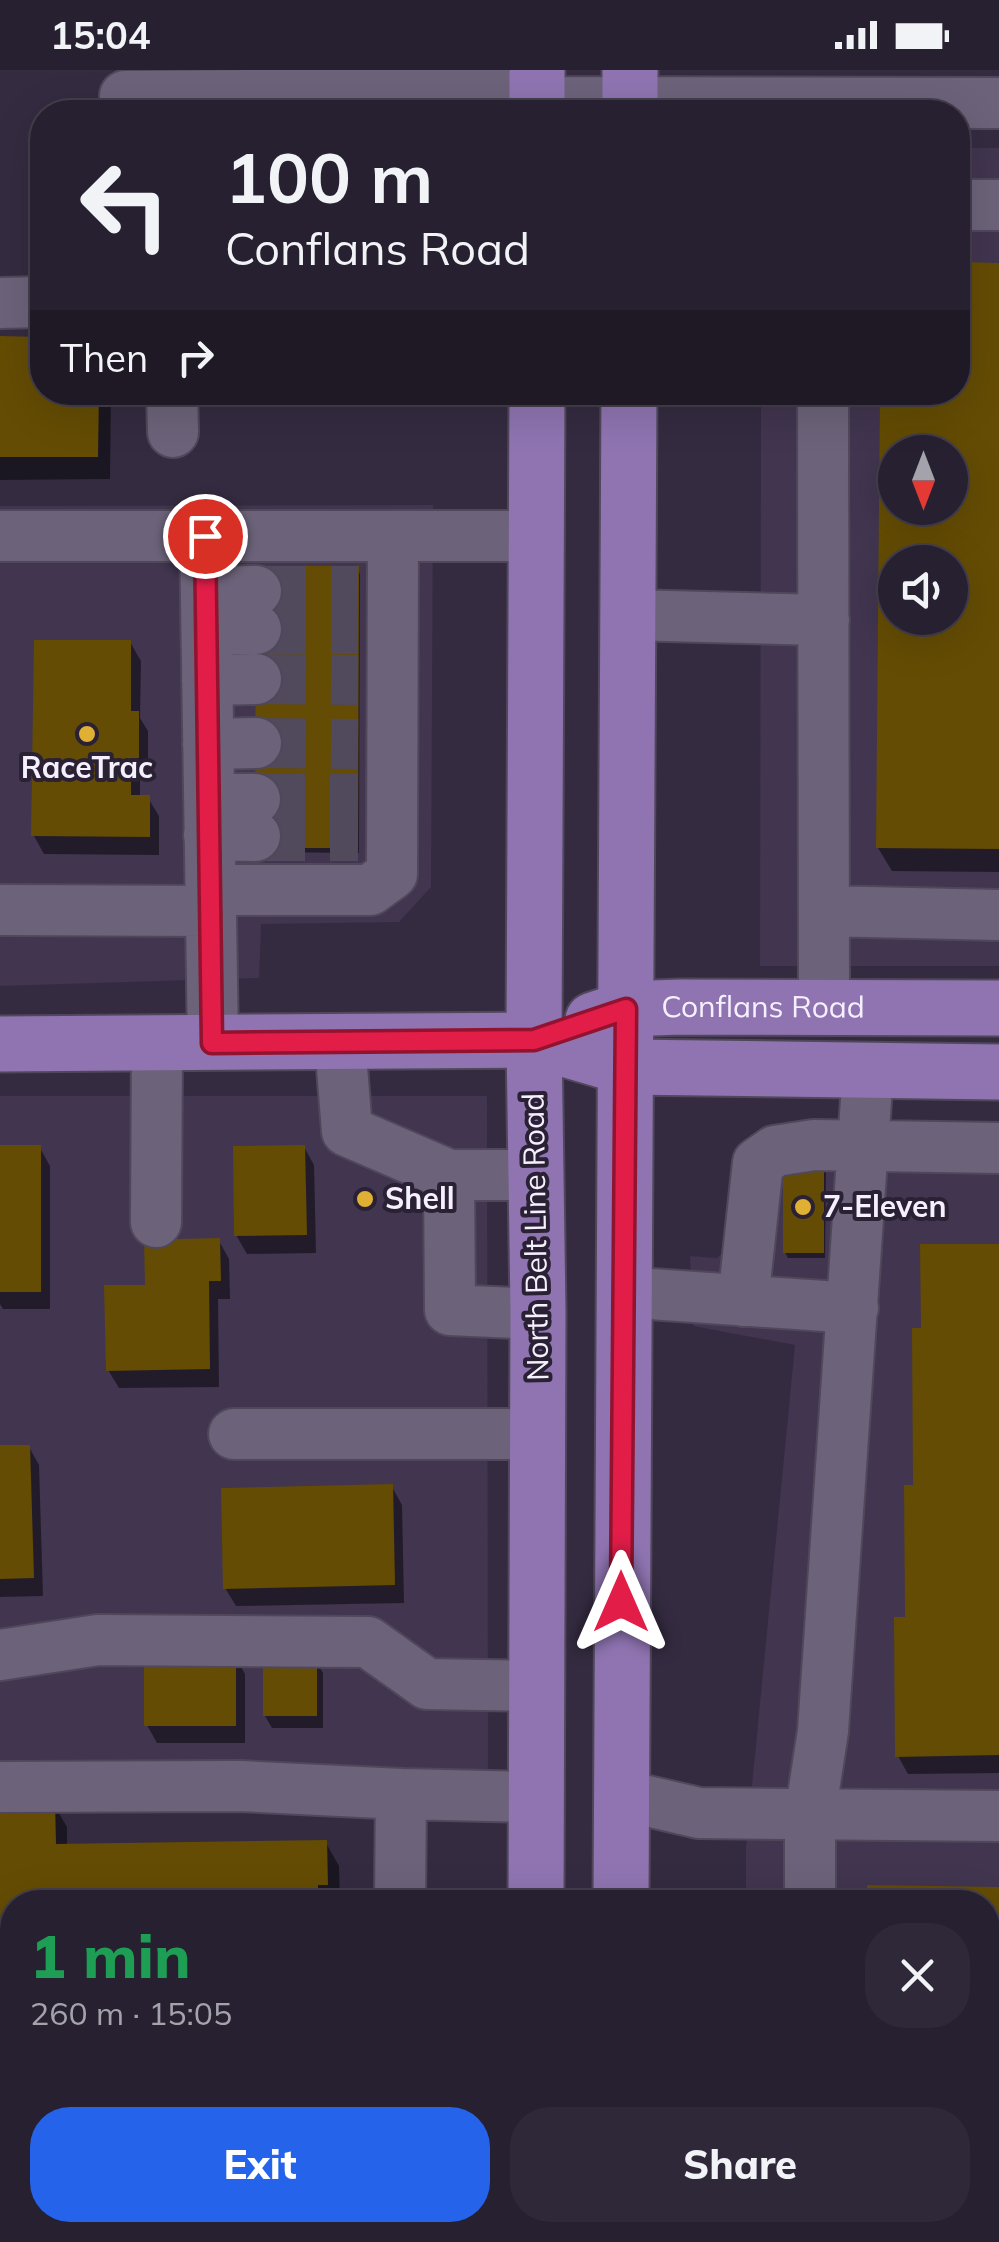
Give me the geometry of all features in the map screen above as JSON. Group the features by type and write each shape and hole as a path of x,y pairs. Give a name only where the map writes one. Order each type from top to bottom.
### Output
{"main road":[{"name":"North Belt Line Road","path":"536,1890 537,405"},
{"path":"621,1890 629,405"},
{"name":"Conflans Road","path":"534,1040 626,1009 999,1008"},
{"name":"Conflans Road","path":"0,1044 534,1040 626,1067 999,1072"},
{"path":"537,1797 621,1794"}],"street":[{"path":"124,96 386,82 537,95 823,95 933,100"},
{"path":"970,102 999,103"},
{"path":"970,205 999,205"},
{"path":"0,302 30,302"},
{"path":"824,405 824,1008"},
{"path":"0,536 537,536"},
{"path":"205,536 206,610 232,679 232,817 210,901 212,1043"},
{"path":"0,910 370,890 392,874 375,818 375,610 393,536"},
{"path":"206,610 256,610"},
{"path":"628,615 824,620"},
{"path":"824,911 999,915"},
{"path":"340,1042 348,1131 449,1176 536,1175"},
{"path":"156,1043 156,1222"},
{"path":"810,1890 810,1815 823,1731 868,1071"},
{"path":"743,1300 758,1164 775,1151 814,1145 999,1148"},
{"path":"449,1176 450,1310 538,1314"},
{"path":"622,1292 853,1308"},
{"path":"234,1434 538,1434"},
{"path":"0,1654 98,1640 368,1642 427,1684 537,1686"},
{"path":"0,1787 240,1786 537,1797"},
{"path":"400,1890 401,1794"},
{"path":"621,1794 699,1814 999,1816"}],"shaded area":[{"path":"970,148 999,148 999,966 760,966 761,405 970,405"},
{"path":"433,505 431,887 399,922 261,924 259,978 0,986 0,506"},
{"path":"0,1096 487,1096 488,1771 0,1772"},
{"path":"775,1134 999,1135 999,1890 746,1890 746,1847 795,1345 693,1326 690,1256 717,1258 732,1244 735,1161 747,1138"}],"building":[{"path":"970,262 999,263 999,849 876,848 878,620 878,635 968,635 968,545 879,545 879,525 968,525 968,435 880,435 880,405 970,405"},
{"path":"0,336 30,337 30,405 99,405 98,457 0,457"},
{"path":"256,566 359,566 358,848 255,848"},
{"name":"RaceTrac","path":"34,640 131,640 131,711 139,711 139,758 131,758 131,795 150,795 150,837 31,836"},
{"path":"0,1145 41,1145 41,1292 0,1292"},
{"path":"305,1145 307,1235 234,1236 233,1146"},
{"name":"7-Eleven","path":"783,1160 824,1161 824,1253 783,1253"},
{"path":"220,1238 221,1281 209,1281 210,1369 106,1371 104,1285 145,1285 144,1240"},
{"path":"920,1244 999,1244 999,1755 895,1757 894,1617 905,1617 904,1485 913,1485 912,1328 921,1328"},
{"path":"0,1445 30,1445 34,1578 0,1579"},
{"path":"393,1484 395,1585 223,1589 221,1488"},
{"path":"144,1653 236,1653 236,1726 144,1726"},
{"path":"263,1658 317,1658 317,1716 263,1716"},
{"path":"55,1801 56,1844 327,1840 328,1885 318,1885 318,1890 0,1890 0,1802"},
{"path":"867,1885 999,1887 999,1890 867,1890"}],"tunnel":[{"path":"256,591 358,591"},
{"path":"256,629 358,629"},
{"path":"256,679 358,680"},
{"path":"256,743 358,744"},
{"path":"255,799 358,799"},
{"path":"255,836 358,836"}],"place":[{"name":"RaceTrac","path":"87,734"},
{"name":"Shell","path":"365,1199"},
{"name":"7-Eleven","path":"803,1207"}],"route":[{"path":"205,536 212,1043 534,1040 626,1009 621,1602"}]}
